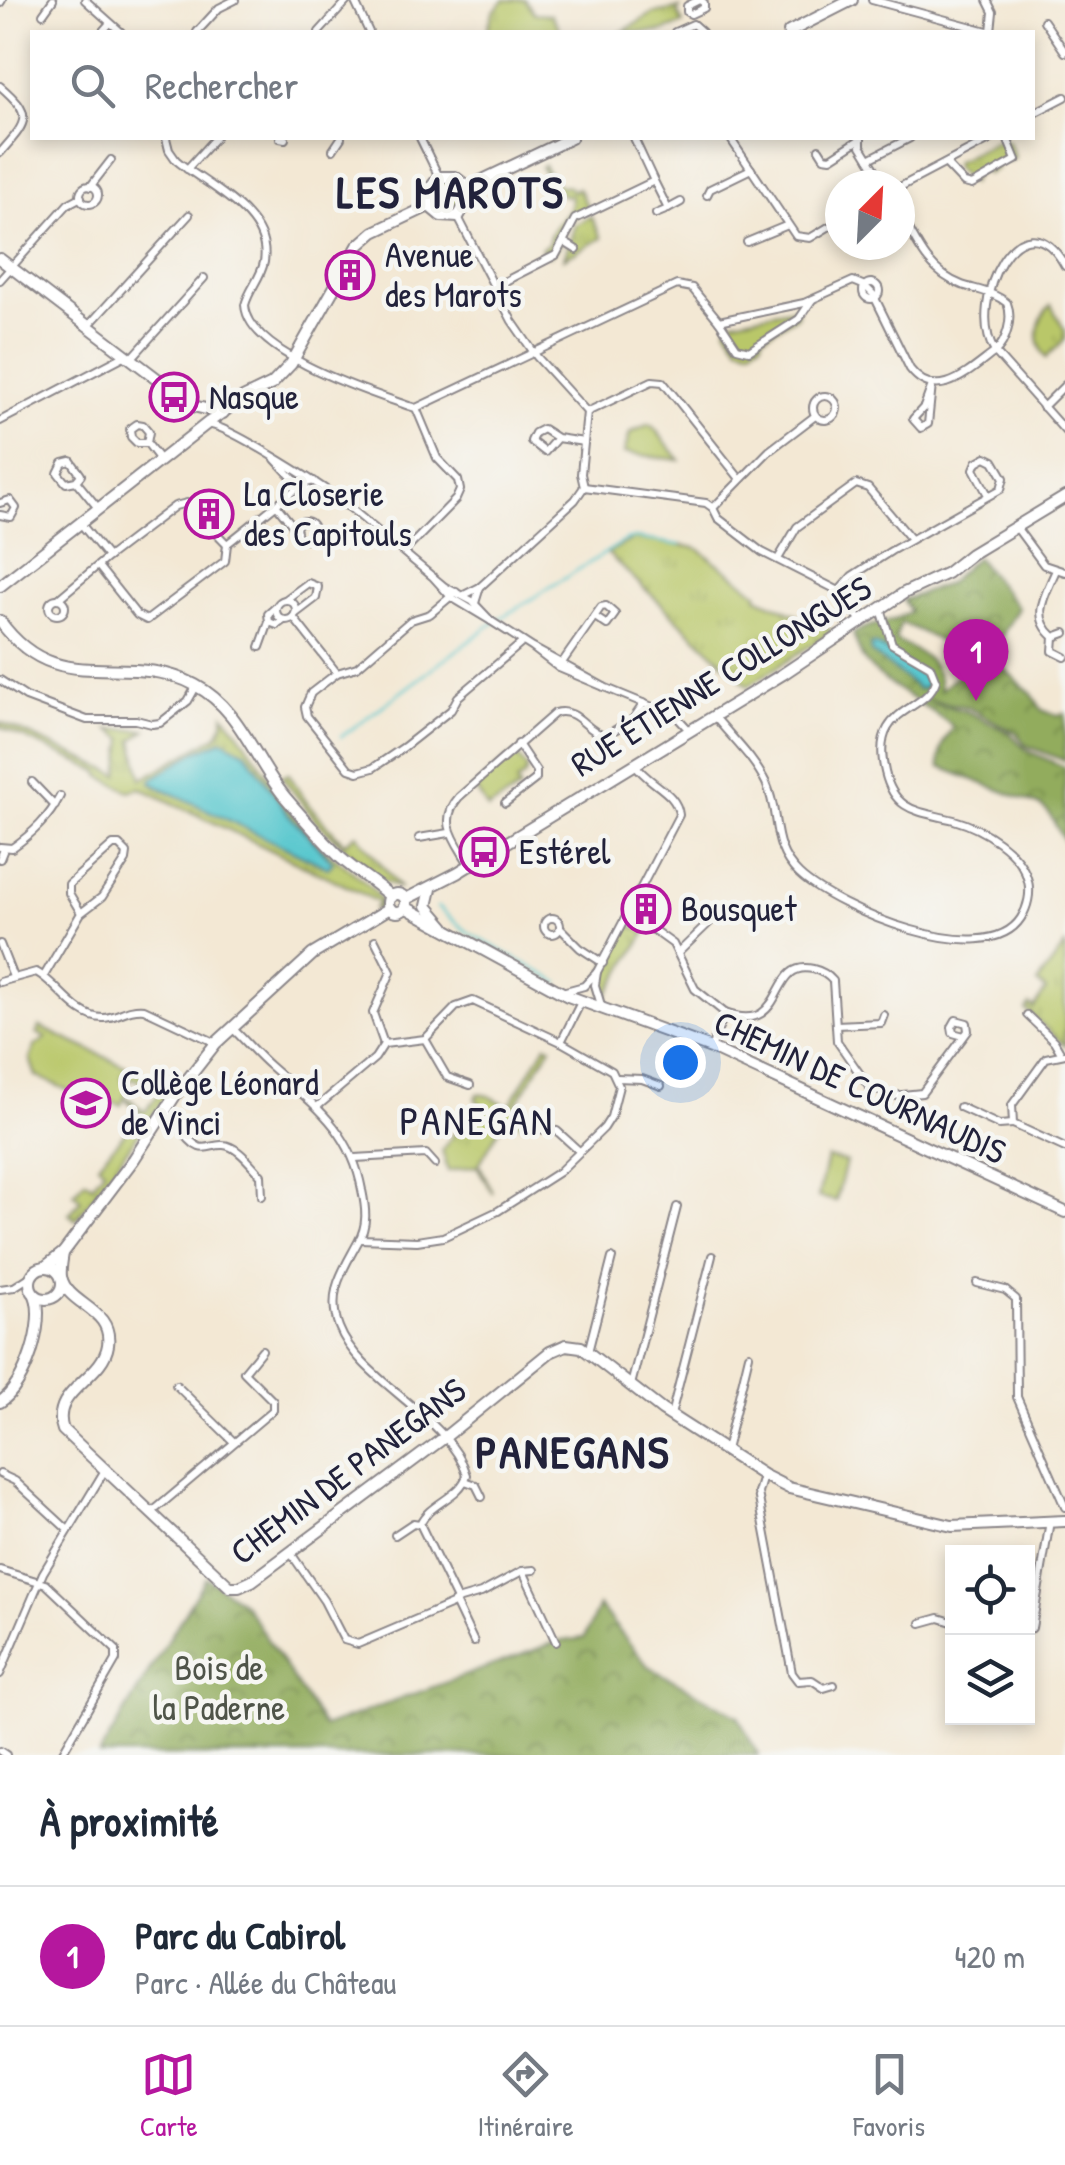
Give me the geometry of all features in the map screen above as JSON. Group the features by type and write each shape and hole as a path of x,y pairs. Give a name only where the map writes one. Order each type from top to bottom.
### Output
{"street":[{"path":"43,14 53,0"},
{"path":"85,0 119,30"},
{"path":"200,30 219,8 236,0"},
{"path":"321,30 351,0 368,30"},
{"path":"699,0 687,6 687,12 694,13 694,24 700,30"},
{"path":"792,30 852,0"},
{"path":"872,0 984,30"},
{"path":"987,0 993,12 991,30"},
{"path":"1044,21 1065,52"},
{"path":"104,30 110,23"},
{"path":"680,30 694,24"},
{"path":"0,86 22,106 25,115 22,127 0,154"},
{"path":"1035,112 1065,97"},
{"path":"167,140 170,153 249,216 258,228 264,242 264,264 246,299 246,316 255,329 338,382 416,408 680,284 692,288 738,348 749,351 798,318 812,300"},
{"path":"187,169 213,140"},
{"path":"333,150 340,140"},
{"path":"421,140 439,176"},
{"path":"468,187 567,140"},
{"path":"635,140 668,209"},
{"path":"733,140 795,235 806,239 825,228"},
{"path":"819,150 824,157 831,158 858,140"},
{"path":"860,140 876,170"},
{"path":"869,159 906,140"},
{"path":"915,179 989,140"},
{"path":"946,164 963,182 972,185 1016,160 1008,140"},
{"path":"81,198 82,190 90,187 111,160"},
{"path":"707,195 751,169"},
{"path":"439,176 455,177 468,187 469,198 458,217"},
{"path":"429,206 429,190 439,176"},
{"path":"492,288 552,258 576,220 654,181"},
{"path":"81,198 88,204 96,200 97,192 90,187"},
{"path":"0,280 68,204 81,198"},
{"path":"656,214 681,202"},
{"path":"0,600 0,588 80,523 207,424 243,398 272,384 295,356 358,246 378,230 429,206"},
{"path":"429,206 446,217 458,217"},
{"path":"88,326 189,215"},
{"path":"458,217 492,288 533,351 587,412 581,474 584,487 575,500 480,587 411,620 357,667 337,673 309,696 305,710 348,768 358,772 373,768 451,710 458,698 523,642"},
{"path":"746,242 788,225"},
{"path":"718,321 812,300 847,282 865,286 876,298 912,372 932,385 951,383 1004,341 1010,311 1005,300 939,273 915,239"},
{"path":"1065,266 1050,244 1027,240 1006,253 989,293 984,326 994,352 1065,431"},
{"path":"564,242 577,250"},
{"path":"0,259 198,408 207,424"},
{"path":"0,421 128,357 204,278"},
{"path":"587,412 652,381 663,382 740,479"},
{"path":"932,385 928,426 921,428 913,419 924,407 932,385"},
{"path":"1043,406 1065,385"},
{"path":"198,408 223,413"},
{"path":"404,552 456,499 460,490 458,480 437,458 416,408"},
{"path":"223,413 232,432"},
{"path":"713,508 769,451 814,416"},
{"path":"207,424 232,432 349,507 458,597 560,666 677,717 688,730"},
{"path":"557,438 584,442"},
{"path":"147,442 160,461"},
{"path":"839,591 852,576 1000,489 1004,481 994,461 986,458 979,460 974,469 988,495"},
{"path":"275,459 300,486"},
{"path":"296,472 300,486"},
{"path":"76,481 98,509"},
{"path":"778,558 797,527 856,484 868,488 911,539"},
{"path":"98,566 138,617 147,620 224,561 227,544 300,486 314,485"},
{"path":"584,487 701,502 713,508 717,516 756,548 839,591 861,621"},
{"name":"RUE ÉTIENNE COLLONGUES","path":"405,904 1065,497"},
{"path":"0,503 10,500 16,508 11,517 0,516"},
{"path":"58,599 181,504 194,508 227,544"},
{"path":"278,506 297,531"},
{"path":"80,523 108,557"},
{"path":"1016,527 1042,563 1061,571 1039,614 1054,637 1053,651 1065,657"},
{"path":"260,647 268,614 308,584 318,587 318,595 291,617 276,625 268,622"},
{"path":"474,603 480,587"},
{"path":"458,597 474,603 494,623"},
{"path":"285,600 295,605 291,617"},
{"path":"277,606 278,616 291,617 337,673"},
{"path":"714,716 764,780 778,841 800,876 846,904 896,926 964,940 1004,934 1019,920 1028,900 1028,880 1018,862 1002,845 956,820 915,812 888,782 883,759 886,734 898,714 928,695 936,681 930,666 892,644 881,608"},
{"path":"560,666 595,617"},
{"path":"0,621 28,649 62,666 86,671 144,669 197,685 226,708 281,792 326,843 390,902 313,954 212,1048 63,1253 31,1276 38,1317"},
{"path":"1054,637 1065,633"},
{"path":"0,680 26,696 87,720 136,720 152,724 160,723 188,701 197,685"},
{"path":"470,866 449,833 453,804 551,715 562,710 576,715 596,734 609,735 634,719 644,703"},
{"path":"504,803 536,778 536,771 518,744"},
{"path":"561,1042 584,986 603,963 679,815 673,798 645,778 636,764"},
{"path":"32,782 55,806"},
{"path":"0,859 2,848 12,848 35,830 53,812 60,796"},
{"path":"419,838 449,833"},
{"path":"44,976 81,913 102,898 126,858 127,853 120,845 69,884 69,893 81,913"},
{"name":"CHEMIN DE COURNAUDIS","path":"431,889 429,910 466,943"},
{"name":"CHEMIN DE COURNAUDIS","path":"390,902 399,894 405,904 466,943 559,992 707,1046 1065,1212"},
{"path":"630,913 680,952 693,986 726,1013 745,1018 763,1014 789,973 809,968 826,974 833,981 840,1045 869,1087 894,1096 922,1093 964,1036"},
{"path":"680,952 714,918"},
{"path":"560,928 603,963"},
{"path":"375,940 391,972 372,1013 384,1044"},
{"path":"0,944 14,977"},
{"path":"0,982 30,972 44,976 57,991 92,1015 107,1018 140,1008 196,1035 212,1048"},
{"path":"597,972 599,1004 605,1010"},
{"path":"559,992 584,986 596,989"},
{"path":"360,1239 417,1241 467,1228 559,1172 608,1123 619,1086 612,1071 473,1001 456,1008 425,1039 384,1044"},
{"path":"707,1046 726,1013"},
{"path":"836,1024 880,1022 884,1014"},
{"path":"1013,1124 1012,1106 1046,1058 1063,1054 1026,1015"},
{"path":"232,1028 318,1106 355,1158 366,1209 360,1239 336,1284 334,1307 339,1328 352,1349 445,1436 466,1470 465,1481 424,1516 420,1524"},
{"path":"425,1039 448,1077 470,1085"},
{"path":"318,1106 376,1058 384,1044"},
{"path":"617,1078 661,1086"},
{"path":"960,1107 1000,1124 1013,1124 1065,1148"},
{"path":"165,1112 196,1146 232,1147 260,1174 262,1196"},
{"path":"538,1130 553,1129 578,1150"},
{"path":"355,1158 426,1154 435,1164"},
{"path":"630,1386 677,1207"},
{"path":"0,1402 13,1392 23,1376 38,1317 45,1304 61,1290 63,1253"},
{"path":"670,1416 712,1256"},
{"path":"612,1258 588,1352 670,1416 763,1475 807,1493 952,1526 1065,1521"},
{"path":"45,1267 56,1270 61,1278"},
{"name":"CHEMIN DE PANEGANS","path":"61,1278 103,1321 108,1345 100,1362 64,1402 60,1422 65,1432 230,1586 247,1584 550,1352 570,1345 588,1352"},
{"path":"977,1283 1005,1290 1016,1299 1017,1397 1065,1507"},
{"path":"0,1289 14,1287"},
{"path":"34,1294 44,1299 76,1297"},
{"path":"151,1513 274,1407 273,1401 244,1372 262,1350"},
{"path":"726,1451 749,1356"},
{"path":"176,1385 234,1442"},
{"path":"0,1674 39,1581 105,1470"},
{"path":"0,1474 12,1478 68,1530"},
{"path":"763,1475 758,1493 792,1673 798,1681 812,1680 824,1688 834,1685"},
{"path":"465,1481 476,1485 482,1498"},
{"path":"1035,1610 1050,1519"},
{"path":"396,1535 413,1523 420,1524"},
{"path":"420,1524 474,1642"},
{"path":"290,1552 324,1601 341,1636 358,1644 481,1593 522,1570 534,1570"},
{"path":"0,1570 39,1581 54,1590 117,1652 61,1755"},
{"path":"522,1570 556,1642"},
{"path":"921,1623 945,1620"}],"green space":[{"path":"504,0 525,0 534,13 551,14 560,30 488,30 493,12"},
{"path":"681,8 677,11 683,24 666,30 625,30 654,13"},
{"path":"998,140 1009,143 1015,158 1008,161 1007,157 987,174 985,169 974,175 971,183 954,163"},
{"path":"544,165 552,182 569,186 572,191 578,188 588,208 571,220 560,244 549,256 541,249 549,243 571,202 570,195 546,187 550,184 541,167"},
{"path":"448,180 459,185 464,196 459,207 448,212 437,207 432,196 437,185"},
{"path":"591,216 602,238 564,258 575,225"},
{"path":"1051,305 1065,331 1065,339 1046,358 1038,331"},
{"path":"794,308 797,316 750,349 739,346 726,328 730,321"},
{"path":"649,424 680,460 624,453 630,433"},
{"path":"635,538 697,548 758,593 757,597 833,631 748,686 607,553"},
{"path":"976,557 1018,608 990,656 1032,694 1042,710 1058,716 1065,713 1065,761 1027,746 1016,733 967,707 927,700 968,712 1010,733 1028,751 1065,767 1065,843 1041,806 940,767 942,746 953,727 886,681 861,654 853,634 902,616 910,611 903,600 947,584","holes":["901,622 971,657 971,664 940,690 933,664 895,640"]},
{"path":"224,714 307,831 373,890 382,905 377,910 374,908 379,903 357,891 141,788 129,791 100,776 100,772 0,727 0,722 119,775 124,739 109,729 146,730 133,740 142,779 218,735"},
{"path":"517,756 527,768 525,776 517,782 520,789 488,809 475,788 509,757"},
{"path":"289,774 305,800 344,843 357,834 400,888 371,875 316,821 281,776"},
{"path":"632,926 646,932 606,997 604,971"},
{"path":"1065,946 1065,1046 1026,1010 1030,1005 1034,1008 1046,990 1037,983"},
{"path":"40,1027 144,1075 141,1082 122,1074 123,1082 130,1085 121,1105 100,1105 36,1076 30,1059 35,1046 46,1038 37,1033"},
{"path":"546,1045 551,1047 515,1106 529,1114 523,1125 507,1116 479,1164 493,1193 477,1166 448,1171 442,1150 461,1124 466,1125 480,1103 475,1099 478,1094 509,1106"},
{"path":"165,1085 172,1088 76,1220 69,1214 81,1200 74,1193 85,1180 92,1185 104,1170 98,1164 141,1114 126,1100 145,1112"},
{"path":"827,1158 846,1162 836,1201 818,1197"},
{"name":"Bois de la Paderne","path":"206,1577 245,1605 324,1727 556,1642 584,1638 599,1606 648,1666 738,1716 758,1755 99,1755"}],"water":[{"path":"871,645 926,678 926,687 919,689 871,652"},
{"path":"223,740 246,752 288,814 333,862 328,868 151,783 195,752"}],"waterway":[{"path":"341,737 496,621 626,540 680,545"},
{"path":"437,907 469,933 560,983"}],"place":[{"name":"Avenue des Marots","path":"350,275"},
{"name":"Nasque","path":"174,397"},
{"name":"La Closerie des Capitouls","path":"209,514"},
{"name":"Parc du Cabirol","path":"976,701"},
{"name":"Estérel","path":"484,852"},
{"name":"Bousquet","path":"646,909"},
{"name":"Collège Léonard de Vinci","path":"86,1103"}],"district":[{"name":"LES MAROTS","path":"451,192"},
{"name":"PANEGAN","path":"477,1121"},
{"name":"PANEGANS","path":"573,1452"}]}
